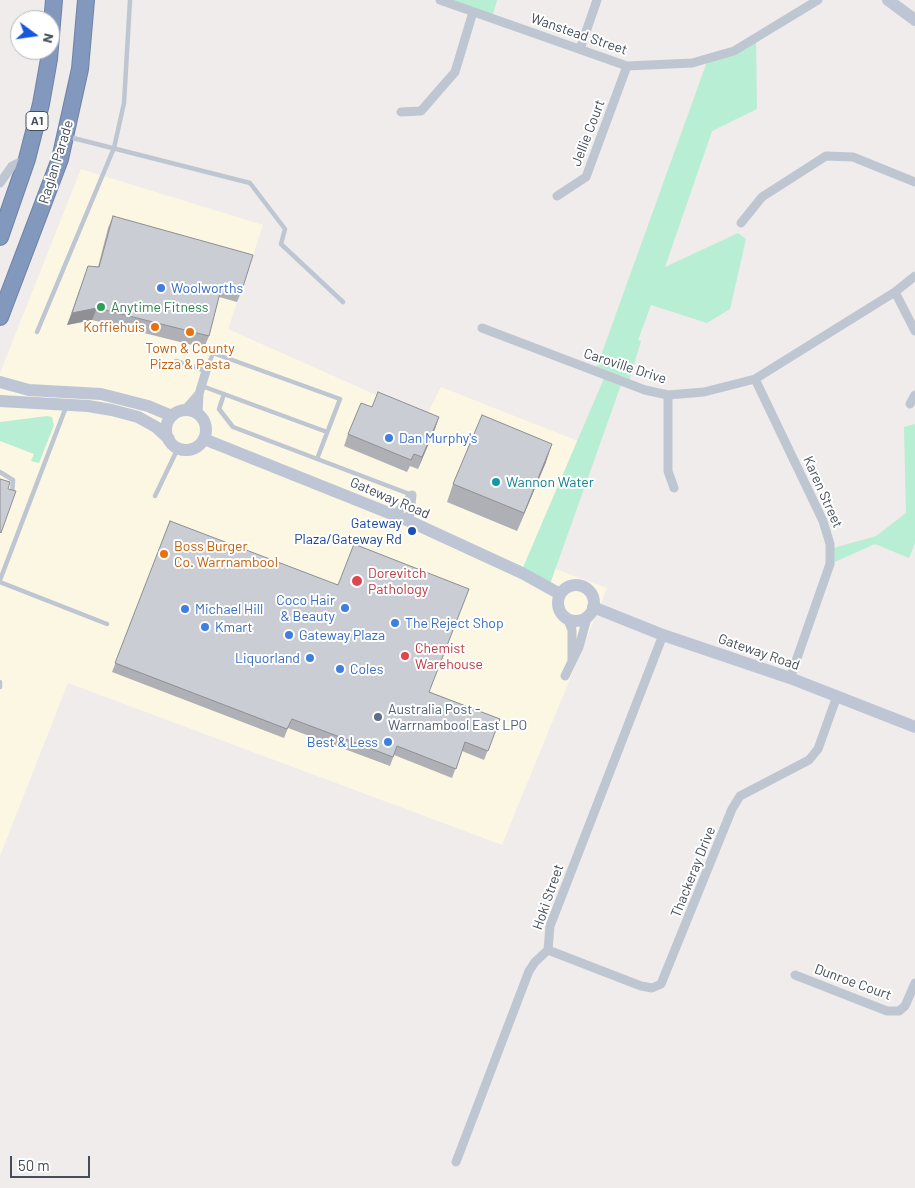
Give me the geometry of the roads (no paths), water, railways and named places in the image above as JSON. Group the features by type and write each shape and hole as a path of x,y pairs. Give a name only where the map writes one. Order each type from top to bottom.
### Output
{"highway":[{"name":"Raglan Parade","path":"0,236 27,159 41,104 49,59 54,0"},
{"name":"Raglan Parade","path":"0,317 46,200 65,136 80,70 86,0"}],"street":[{"name":"Wanstead Street","path":"440,0 628,66 692,64 734,51 818,0"},
{"path":"580,50 597,0"},
{"path":"888,0 915,20"},
{"path":"401,112 421,111 455,72 473,12"},
{"name":"Jellie Court","path":"557,196 586,177 628,66"},
{"path":"741,223 762,198 826,156 853,156 915,182"},
{"name":"Raglan Parade","path":"0,183 12,166 27,159"},
{"name":"Caroville Drive","path":"482,328 645,390 668,395 704,392 755,379 895,292 915,276"},
{"path":"895,292 915,331"},
{"path":"0,401 25,404 88,406 138,417 156,427 178,448 196,448 204,439 206,426 198,414 200,390 206,371"},
{"name":"Karen Street","path":"755,379 823,521 830,544 830,564 790,678"},
{"path":"0,382 29,390 101,394 148,406 172,416"},
{"path":"169,438 168,423 172,416 185,410 200,390"},
{"path":"668,395 668,471 674,488"},
{"path":"910,404 915,395"},
{"path":"0,409 25,404"},
{"path":"185,410 198,414"},
{"name":"Gateway Road","path":"204,439 409,521 522,572 560,594"},
{"path":"395,516 412,495"},
{"path":"409,521 412,495"},
{"path":"566,676 579,647 590,613 593,597 582,586 572,585 560,594 558,607 561,615 568,620 578,621 590,613"},
{"name":"Gateway Road","path":"590,613 663,635 790,678 915,727"},
{"path":"568,620 572,630 572,663"},
{"name":"Hoki Street","path":"456,1162 530,971 535,962 548,950 550,926 663,635"},
{"name":"Thackeray Drive","path":"548,950 641,986 652,988 661,984 732,809 740,796 810,760 818,749 837,696"},
{"name":"Dunroe Court","path":"795,975 887,1011 899,1010 904,1006 915,983"}],"lane":[{"path":"37,332 114,148 124,102 130,0"},
{"path":"65,136 250,182 285,229 281,244 342,302"},
{"path":"176,361 206,371 213,353 340,399 317,459"},
{"path":"200,390 224,394 327,432"},
{"path":"224,394 219,409 233,427 412,495"},
{"path":"66,406 0,581 107,624"},
{"path":"156,496 178,448"},
{"path":"0,472 13,480 13,494 9,502"},
{"path":"0,682 0,687"}],"place":[{"name":"Woolworths","path":"161,288"},
{"name":"Anytime Fitness","path":"101,307"},
{"name":"Koffiehuis","path":"155,327"},
{"name":"Town & County Pizza & Pasta","path":"190,332"},
{"name":"Dan Murphy's","path":"389,438"},
{"name":"Wannon Water","path":"496,482"},
{"name":"Gateway Plaza/Gateway Rd","path":"412,531"},
{"name":"Boss Burger Co. Warrnambool","path":"164,554"},
{"name":"Dorevitch Pathology","path":"357,581"},
{"name":"Coco Hair & Beauty","path":"345,608"},
{"name":"Michael Hill","path":"185,609"},
{"name":"The Reject Shop","path":"395,623"},
{"name":"Kmart","path":"205,627"},
{"name":"Gateway Plaza","path":"289,635"},
{"name":"Chemist Warehouse","path":"405,656"},
{"name":"Liquorland","path":"310,658"},
{"name":"Coles","path":"340,669"},
{"name":"Australia Post - Warrnambool East LPO","path":"378,717"},
{"name":"Best & Less","path":"388,742"}]}
